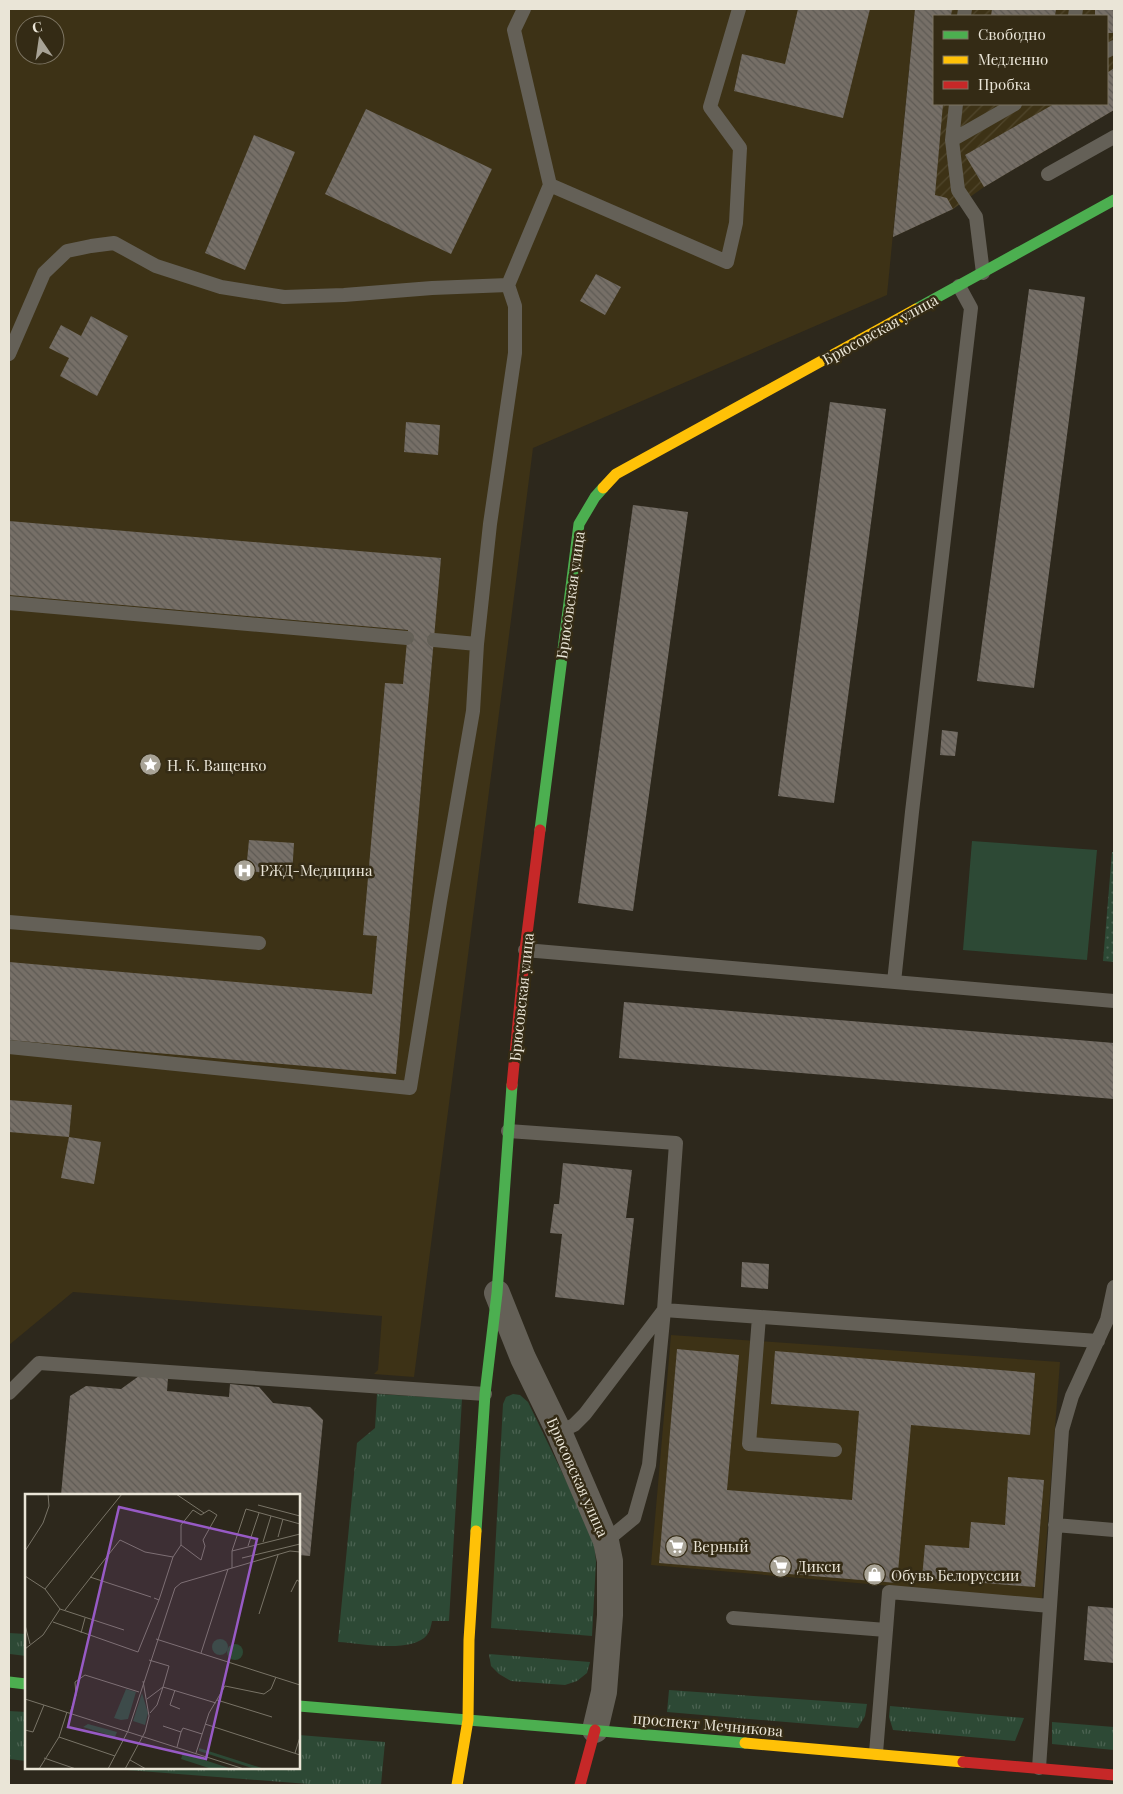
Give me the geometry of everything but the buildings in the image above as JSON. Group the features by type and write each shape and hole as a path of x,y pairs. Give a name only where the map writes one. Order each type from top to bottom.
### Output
{"street":[{"name":"Брюсовская улица","path":"457,1785 468,1720 469,1640 485,1394 497,1293 508,1131 525,950 579,524 594,497 616,474 1114,200"},
{"name":"Брюсовская улица","path":"497,1293 523,1358 559,1432 606,1541 610,1561 610,1615 604,1692 595,1730"},
{"path":"9,1682 25,1684"},
{"name":"проспект Мечникова","path":"300,1706 876,1753 1114,1775"},
{"path":"580,1785 595,1730"}],"lane":[{"path":"9,1047 410,1088 440,902 474,711 477,644 490,524 514,354 515,306 508,286 550,185 514,30 524,9"},
{"path":"550,185 727,262 736,223 740,148 710,107 739,9"},
{"path":"956,105 952,140 958,190 976,218 983,273"},
{"path":"952,140 1013,105"},
{"path":"1048,174 1114,137"},
{"path":"9,354 44,273 67,252 91,246 114,243 156,266 221,287 284,297 344,295 432,288 508,286"},
{"path":"894,982 913,802 971,308 959,286"},
{"path":"9,603 407,638"},
{"path":"434,640 477,644"},
{"path":"9,922 259,943"},
{"path":"525,950 1114,1001"},
{"path":"508,1131 676,1143 664,1310 649,1465 634,1518 606,1541"},
{"path":"1039,1768 1062,1430 1072,1396 1098,1341 1111,1320 1114,1287"},
{"path":"664,1310 1098,1341"},
{"path":"559,1432 574,1425 585,1414 664,1310"},
{"path":"759,1317 749,1444 835,1450"},
{"path":"9,1393 39,1363 485,1394"},
{"path":"1055,1525 1114,1530"},
{"path":"876,1753 889,1592 1050,1606"},
{"path":"733,1618 886,1630"}],"shaded area":[{"name":"РЖД-Медицина","path":"9,9 915,9 887,295 533,448 414,1377 374,1374 378,1370 382,1316 73,1292 9,1345"},
{"path":"915,9 1114,9 1114,110 984,187 953,209 893,237"},
{"path":"671,1335 1060,1362 1042,1599 651,1565"}],"green space":[{"path":"972,841 1097,850 1087,960 963,950"},
{"path":"1112,852 1114,852 1114,962 1103,961"},
{"path":"377,1394 462,1399 449,1621 432,1621 427,1635 420,1641 398,1646 338,1642 357,1443 375,1428"},
{"path":"513,1394 520,1395 528,1402 594,1542 596,1562 592,1636 491,1628 503,1404 506,1397"},
{"path":"9,1633 25,1634 25,1656 10,1654"},
{"path":"489,1654 590,1662 587,1673 577,1681 565,1685 511,1681 499,1674 491,1666"},
{"path":"669,1690 867,1704 865,1716 858,1728 667,1712"},
{"path":"890,1706 1024,1718 1015,1741 893,1730 889,1717"},
{"path":"9,1711 25,1712 25,1761 9,1759"},
{"path":"1052,1722 1114,1727 1114,1750 1052,1744"},
{"path":"300,1735 385,1742 381,1785 321,1785 114,1769 300,1769"}],"traffic: fast":[{"path":"916,309 1114,200"},
{"path":"540,830 579,524 595,497 603,488"},
{"path":"476,1531 485,1394 497,1293 512,1085"},
{"path":"9,1682 25,1684"},
{"path":"300,1706 745,1743"}],"traffic: slow":[{"path":"603,488 616,474 916,309"},
{"path":"457,1785 468,1720 469,1640 476,1531"},
{"path":"745,1743 963,1762"}],"traffic: jam":[{"path":"512,1085 525,950 540,830"},
{"path":"580,1785 595,1730"},
{"path":"963,1762 1114,1775"}],"place":[{"name":"Н. К. Ващенко","path":"151,765"},
{"name":"РЖД-Медицина","path":"244,870"},
{"name":"Верный","path":"677,1546"},
{"name":"Дикси","path":"781,1566"},
{"name":"Обувь Белоруссии","path":"875,1575"}]}
